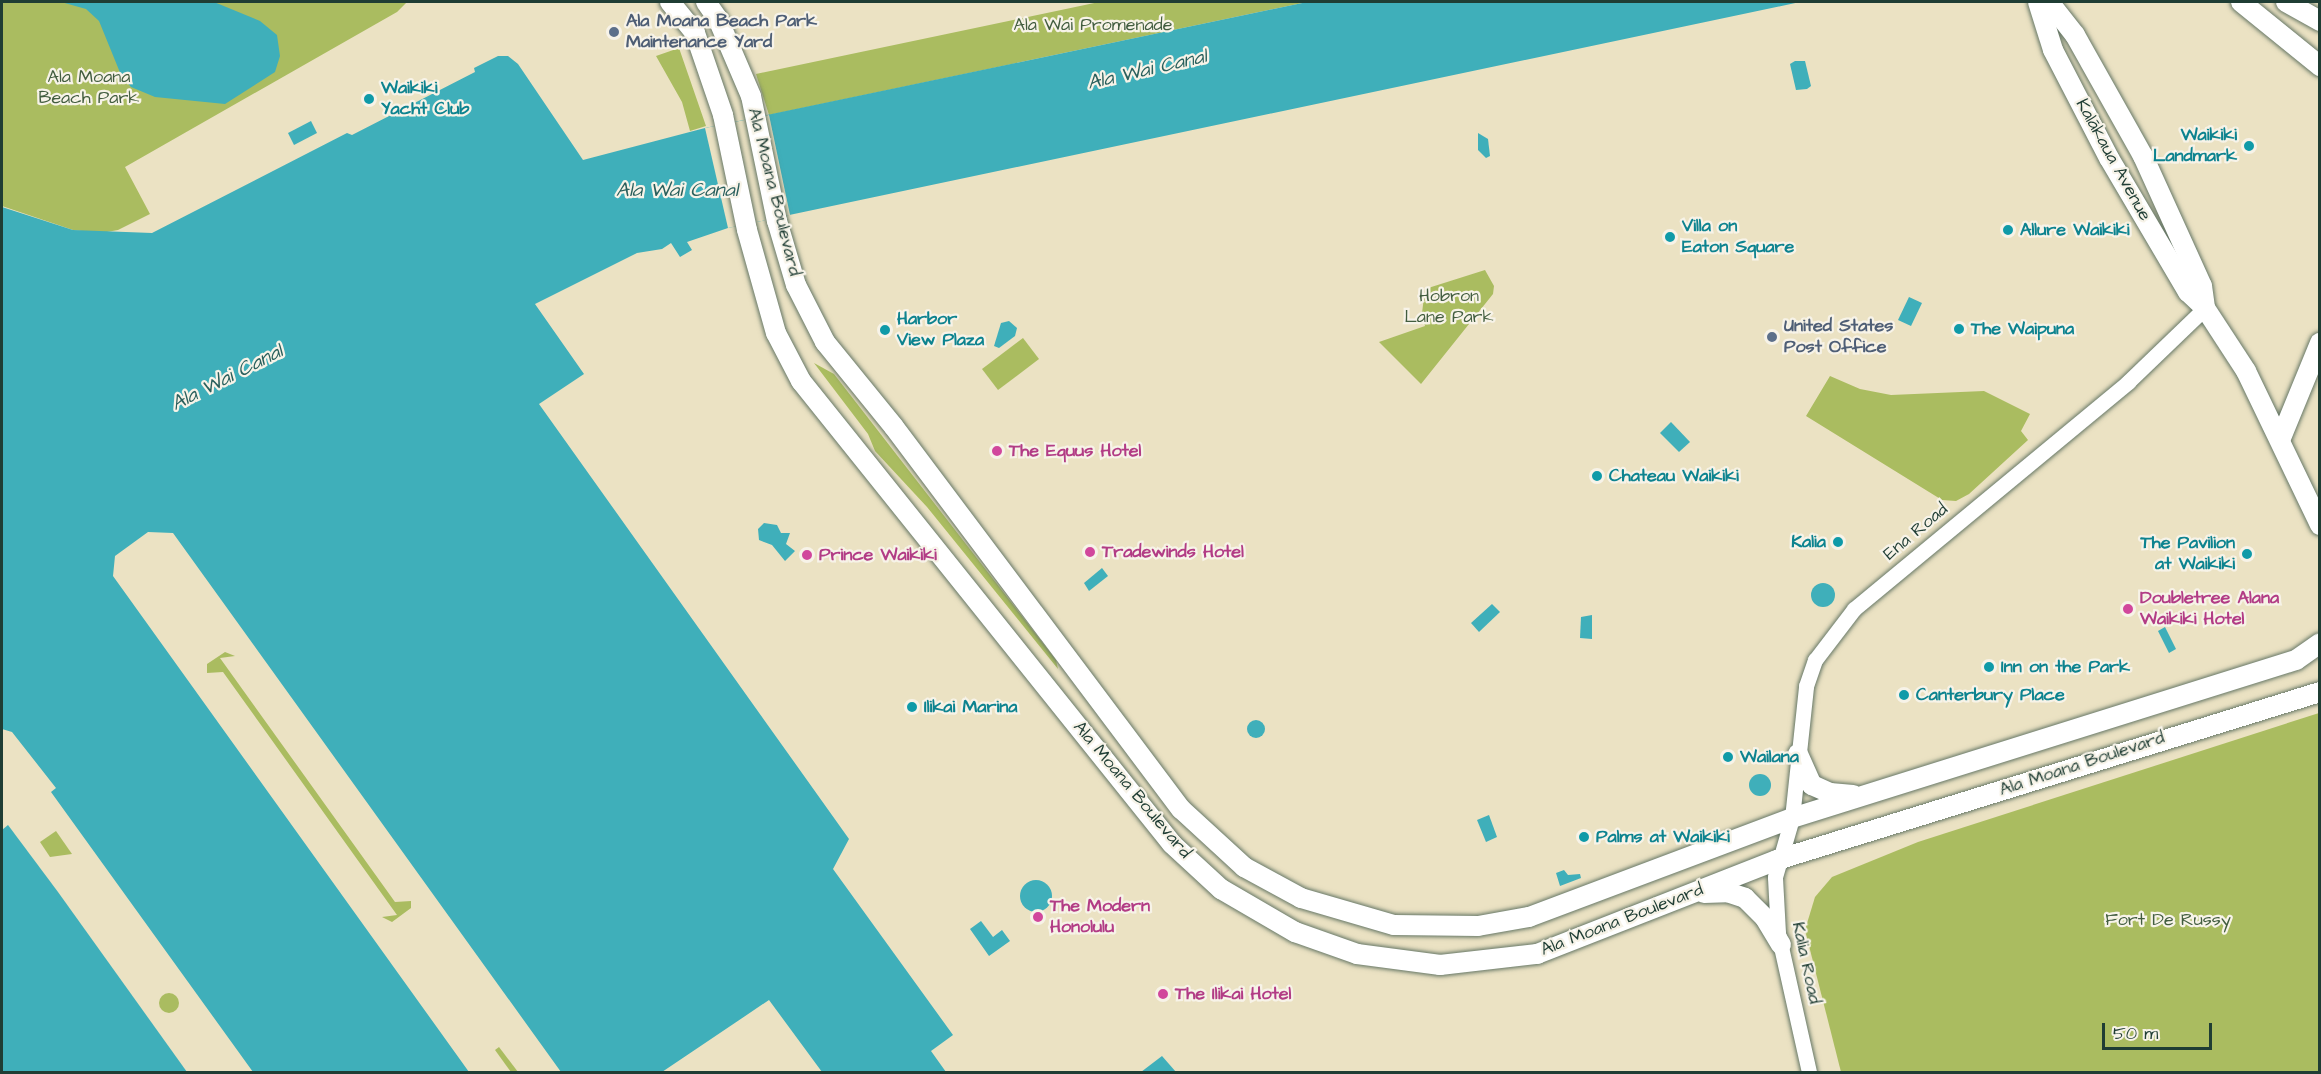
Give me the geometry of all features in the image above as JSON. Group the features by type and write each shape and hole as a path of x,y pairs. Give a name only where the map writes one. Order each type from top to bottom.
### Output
{"main road":[{"name":"Ala Moana Boulevard","path":"670,2 695,33 723,115 747,230 776,333 801,381 1172,844 1221,889 1295,932 1357,954 1440,965 1537,954 1777,860 2319,692"},
{"name":"Ala Moana Boulevard","path":"706,2 718,19 751,96 777,221 796,285 825,342 894,427 1181,809 1244,867 1301,898 1394,925 1479,926 1529,917 1792,818 2296,660 2319,643"},
{"name":"Kalākaua Avenue","path":"2038,2 2053,51 2109,158 2188,292 2205,308 2246,371 2281,438 2319,525"},
{"name":"Kalākaua Avenue","path":"2049,2 2075,35 2143,156 2202,286 2205,308"},
{"path":"2241,2 2319,66"},
{"path":"2286,2 2319,21"},
{"path":"2319,343 2281,438 2319,494"},
{"path":"1798,754 1812,785 1830,793 1862,796"},
{"path":"1692,894 1727,892 1744,898 1765,918 1781,945"}],"street":[{"name":"Ena Road","path":"1777,860 1792,818 1809,678 1815,660 1844,619 2128,382 2205,308"},
{"name":"Kalia Road","path":"1777,860 1776,919 1809,1072"}],"green space":[{"name":"Ala Moana Beach Park","path":"2,2 407,2 397,12 125,167 150,214 118,230 101,233 73,230 2,206"},
{"name":"Ala Wai Promenade","path":"1099,2 1307,2 769,115 756,74"},
{"path":"679,48 706,126 690,131 682,102 656,56"},
{"name":"Hobron Lane Park","path":"1485,270 1494,286 1493,294 1421,384 1379,342 1425,326 1422,313 1425,289"},
{"path":"1023,338 1039,359 998,390 982,369"},
{"path":"814,363 834,374 1056,660 1058,669 927,507 875,451 868,434"},
{"path":"1830,376 1860,389 1891,395 1984,391 2030,414 2021,431 2028,440 1969,494 1956,501 1942,500 1806,416"},
{"path":"225,652 235,656 220,658 395,902 411,901 411,908 392,922 382,917 397,915 223,672 207,673 207,664"},
{"name":"Fort De Russy","path":"2319,713 2319,1072 1841,1072 1805,930 1815,897 1832,877 1918,842"},
{"path":"56,831 72,854 50,857 40,842"},
{"path":"169,993 176,996 179,1003 176,1010 169,1013 162,1010 159,1003 162,996"},
{"path":"499,1047 518,1072 511,1072 495,1050"}],"water":[{"path":"61,2 214,2 260,21 277,35 280,56 275,72 225,104 155,97 131,87 121,75 99,21 86,9"},
{"name":"Ala Wai Canal","path":"1307,2 1800,2 728,228 687,242 692,250 680,257 671,243 662,249 637,253 535,304 584,374 539,404 849,839 833,869 953,1035 931,1051 946,1072 822,1072 769,1000 662,1072 561,1072 173,533 148,532 115,556 113,576 469,1072 253,1072 51,792 56,788 12,732 2,729 2,207 73,230 152,233 347,133 352,135 475,72 474,68 498,56 508,56 518,64 583,160 705,128"},
{"path":"1795,61 1805,61 1811,86 1807,89 1796,90 1790,64"},
{"path":"311,121 317,133 294,145 288,133"},
{"path":"1478,133 1488,139 1490,156 1486,158 1478,150"},
{"path":"1909,297 1922,303 1911,326 1898,320"},
{"path":"1009,321 1017,328 1015,336 999,348 994,346 1001,323"},
{"path":"1671,422 1690,442 1679,452 1660,433"},
{"path":"764,523 777,525 781,533 790,533 786,544 795,551 785,561 772,545 759,540 758,529"},
{"path":"1102,568 1108,576 1089,591 1084,583"},
{"path":"1823,583 1832,586 1835,595 1832,604 1823,607 1814,604 1811,595 1814,586"},
{"path":"1492,604 1500,612 1479,632 1471,623"},
{"path":"1592,615 1592,639 1580,638 1581,617"},
{"path":"2165,627 2176,649 2169,653 2158,631"},
{"path":"1252,720 1260,720 1265,725 1263,736 1252,738 1247,733 1247,725"},
{"path":"1760,774 1768,777 1771,785 1768,793 1760,796 1752,793 1749,785 1752,777"},
{"path":"1489,815 1497,837 1486,842 1477,820"},
{"path":"8,825 187,1072 2,1072 2,830"},
{"path":"1564,870 1568,875 1580,874 1581,878 1560,886 1556,873"},
{"path":"1036,880 1047,885 1052,896 1047,907 1036,912 1025,907 1020,896 1025,885"},
{"path":"981,921 993,937 1002,930 1010,941 989,956 970,929"},
{"path":"1162,1056 1176,1072 1141,1072"}],"pier":[{"path":"769,115 790,215 728,228 705,128"}],"place":[{"name":"Ala Moana Beach Park Maintenance Yard","path":"614,32"},
{"name":"Waikiki Yacht Club","path":"369,99"},
{"name":"Waikiki Landmark","path":"2249,146"},
{"name":"Allure Waikiki","path":"2008,230"},
{"name":"Villa on Eaton Square","path":"1670,237"},
{"name":"The Waipuna","path":"1959,329"},
{"name":"Harbor View Plaza","path":"885,330"},
{"name":"United States Post Office","path":"1772,337"},
{"name":"The Equus Hotel","path":"997,451"},
{"name":"Chateau Waikiki","path":"1597,476"},
{"name":"Kalia","path":"1838,542"},
{"name":"Tradewinds Hotel","path":"1090,552"},
{"name":"The Pavilion at Waikiki","path":"2247,554"},
{"name":"Prince Waikiki","path":"807,555"},
{"name":"Doubletree Alana Waikiki Hotel","path":"2128,609"},
{"name":"Inn on the Park","path":"1989,667"},
{"name":"Canterbury Place","path":"1904,695"},
{"name":"Ilikai Marina","path":"912,707"},
{"name":"Wailana","path":"1728,757"},
{"name":"Palms at Waikiki","path":"1584,837"},
{"name":"The Modern Honolulu","path":"1038,917"},
{"name":"The Ilikai Hotel","path":"1163,994"}]}
